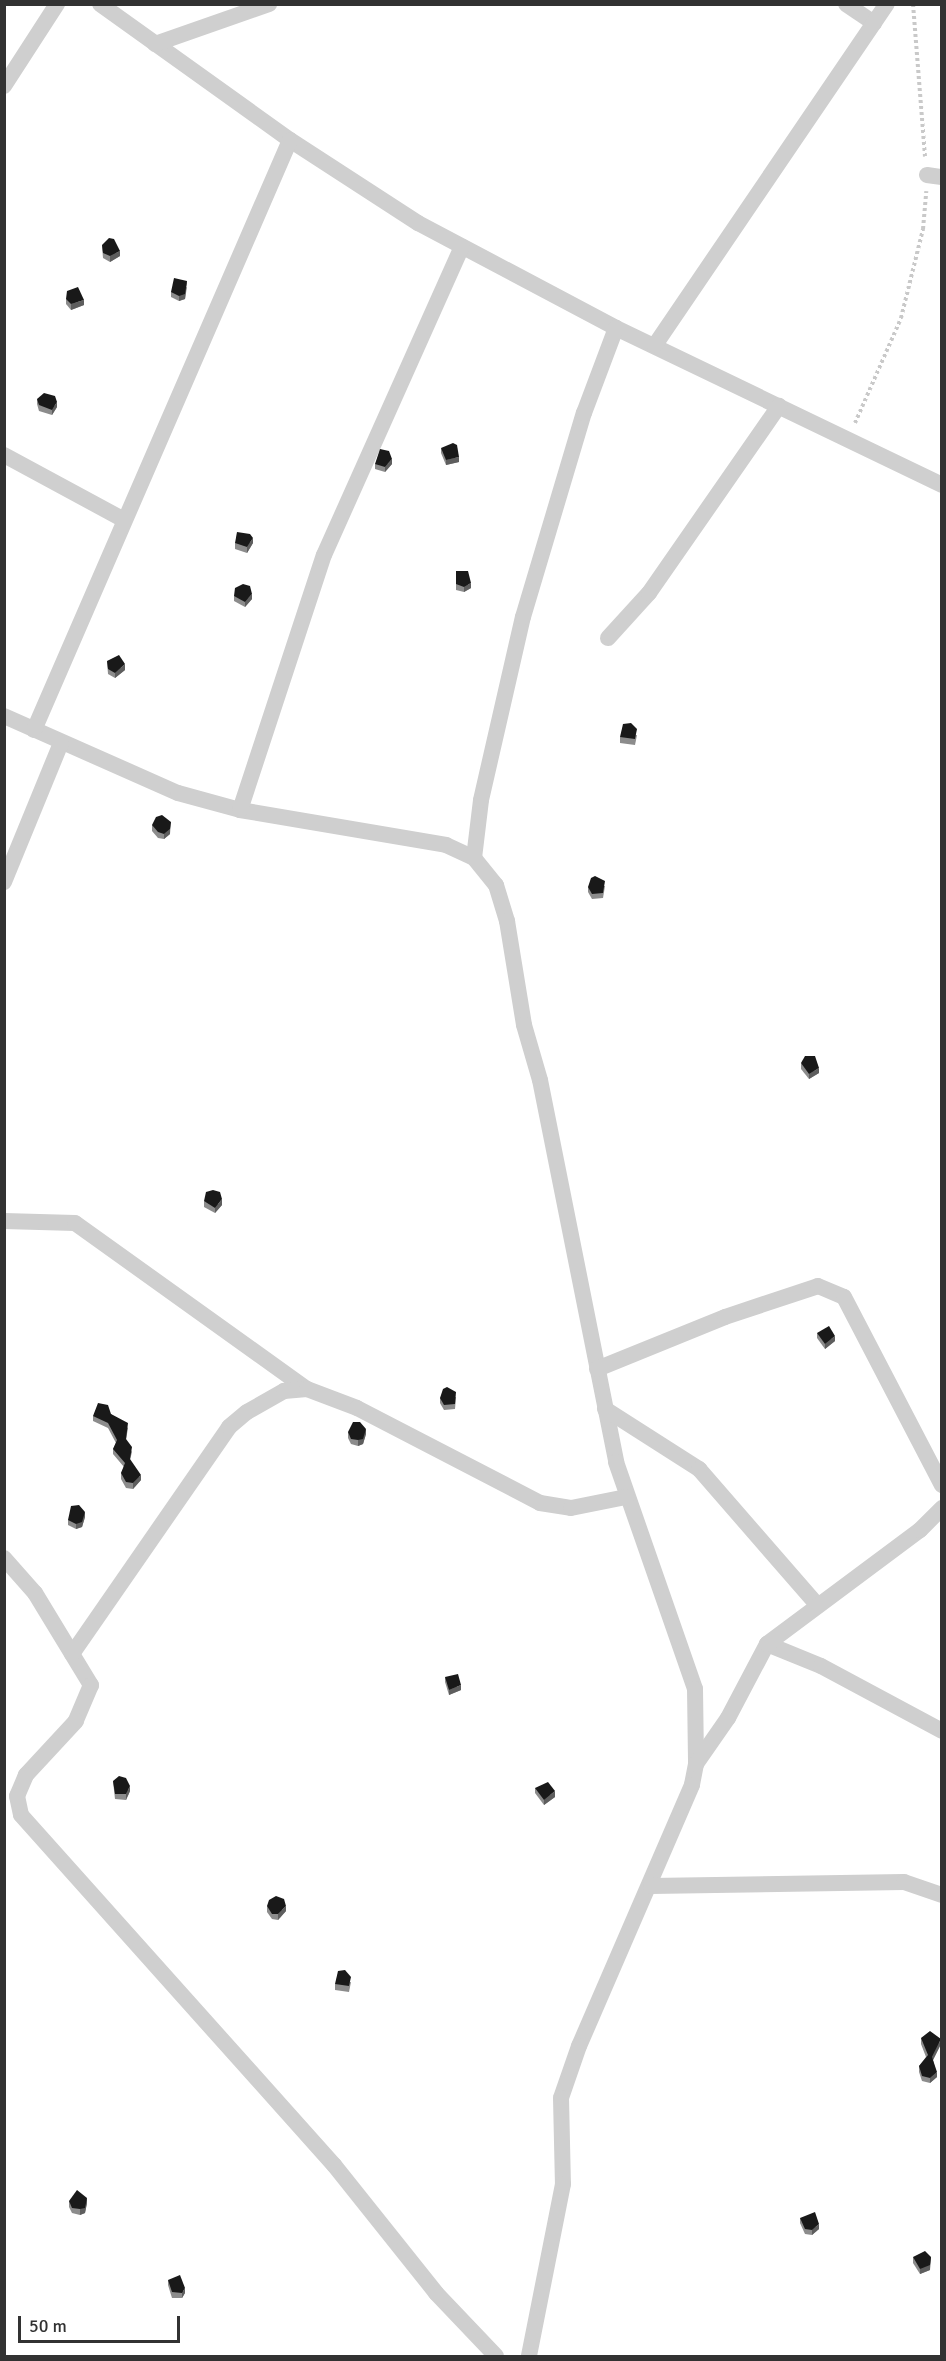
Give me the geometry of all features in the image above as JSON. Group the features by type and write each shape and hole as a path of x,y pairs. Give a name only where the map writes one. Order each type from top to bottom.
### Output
{"street":[{"path":"4,86 57,4"},
{"path":"100,4 290,140 462,246 616,328 942,485"},
{"path":"155,44 269,4"},
{"path":"846,4 874,23"},
{"path":"655,345 887,4"},
{"path":"34,730 290,140"},
{"path":"240,810 324,555 462,246"},
{"path":"474,858 481,800 523,617 584,413 616,328"},
{"path":"608,638 649,593 778,406"},
{"path":"4,455 124,520"},
{"path":"4,716 61,743 178,792 240,810 446,845 474,858 496,885 507,921 524,1025 540,1080 605,1408 626,1497 695,1689 696,1764"},
{"path":"4,882 61,743"},
{"path":"4,1221 75,1223 307,1389 357,1408 540,1503 571,1508 626,1497"},
{"path":"597,1369 725,1317 818,1286 844,1297 942,1485"},
{"path":"72,1654 229,1427 247,1412 284,1391 307,1389"},
{"path":"605,1408 699,1469 818,1606"},
{"path":"529,2356 563,2184 561,2098 579,2046 651,1886 696,1764 728,1718 767,1644 920,1530 942,1508"},
{"path":"4,1558 35,1593 91,1685 76,1721 26,1775 17,1796 21,1815 334,2165 436,2293 496,2356"},
{"path":"767,1644 821,1666 942,1731"},
{"path":"651,1886 904,1882 942,1894"}],"path":[{"path":"847,440 901,318 934,176 913,4"}],"building":[{"path":"109,238 114,239 120,251 110,256 103,253 102,245"},
{"path":"174,278 187,281 185,294 179,296 171,292"},
{"path":"78,287 84,300 71,304 66,299 67,291"},
{"path":"44,393 55,396 57,402 52,410 39,405 37,399"},
{"path":"453,443 457,445 459,457 446,460 441,448"},
{"path":"380,449 389,451 392,459 385,467 375,464"},
{"path":"237,532 250,534 253,538 247,547 235,543"},
{"path":"456,571 468,571 471,583 464,587 456,584"},
{"path":"243,584 250,586 252,594 245,602 234,596 235,588"},
{"path":"119,655 125,664 115,673 108,669 107,661"},
{"path":"631,723 637,729 635,739 620,737 623,724"},
{"path":"162,815 171,822 170,829 164,834 158,832 152,825 156,817"},
{"path":"595,876 605,881 603,893 592,894 588,887 591,878"},
{"path":"805,1056 815,1056 819,1068 809,1074 801,1063"},
{"path":"213,1190 220,1192 222,1199 215,1208 204,1201 206,1192"},
{"path":"829,1326 835,1336 825,1344 817,1333"},
{"path":"447,1387 456,1392 455,1404 444,1405 440,1398 443,1389"},
{"path":"98,1403 108,1405 111,1414 128,1423 126,1439 132,1447 130,1459 141,1475 133,1483 126,1482 121,1473 125,1463 113,1449 117,1440 108,1423 93,1416"},
{"path":"353,1422 360,1422 366,1429 363,1439 351,1439 348,1432"},
{"path":"79,1505 85,1512 82,1522 76,1524 68,1520 71,1506"},
{"path":"458,1674 461,1685 449,1690 445,1677"},
{"path":"119,1776 126,1778 130,1786 126,1794 115,1794 113,1781"},
{"path":"548,1782 555,1791 544,1800 535,1788"},
{"path":"276,1896 284,1899 286,1906 278,1914 272,1914 267,1906 269,1900"},
{"path":"345,1970 351,1977 349,1986 335,1984 338,1971"},
{"path":"930,2031 941,2039 932,2057 937,2072 930,2078 922,2076 919,2066 928,2055 921,2038"},
{"path":"77,2190 87,2198 85,2208 72,2208 69,2201"},
{"path":"815,2212 819,2224 812,2230 805,2229 800,2218"},
{"path":"925,2251 931,2257 930,2265 920,2269 913,2257"},
{"path":"180,2275 185,2288 182,2293 172,2292 168,2280"}]}
